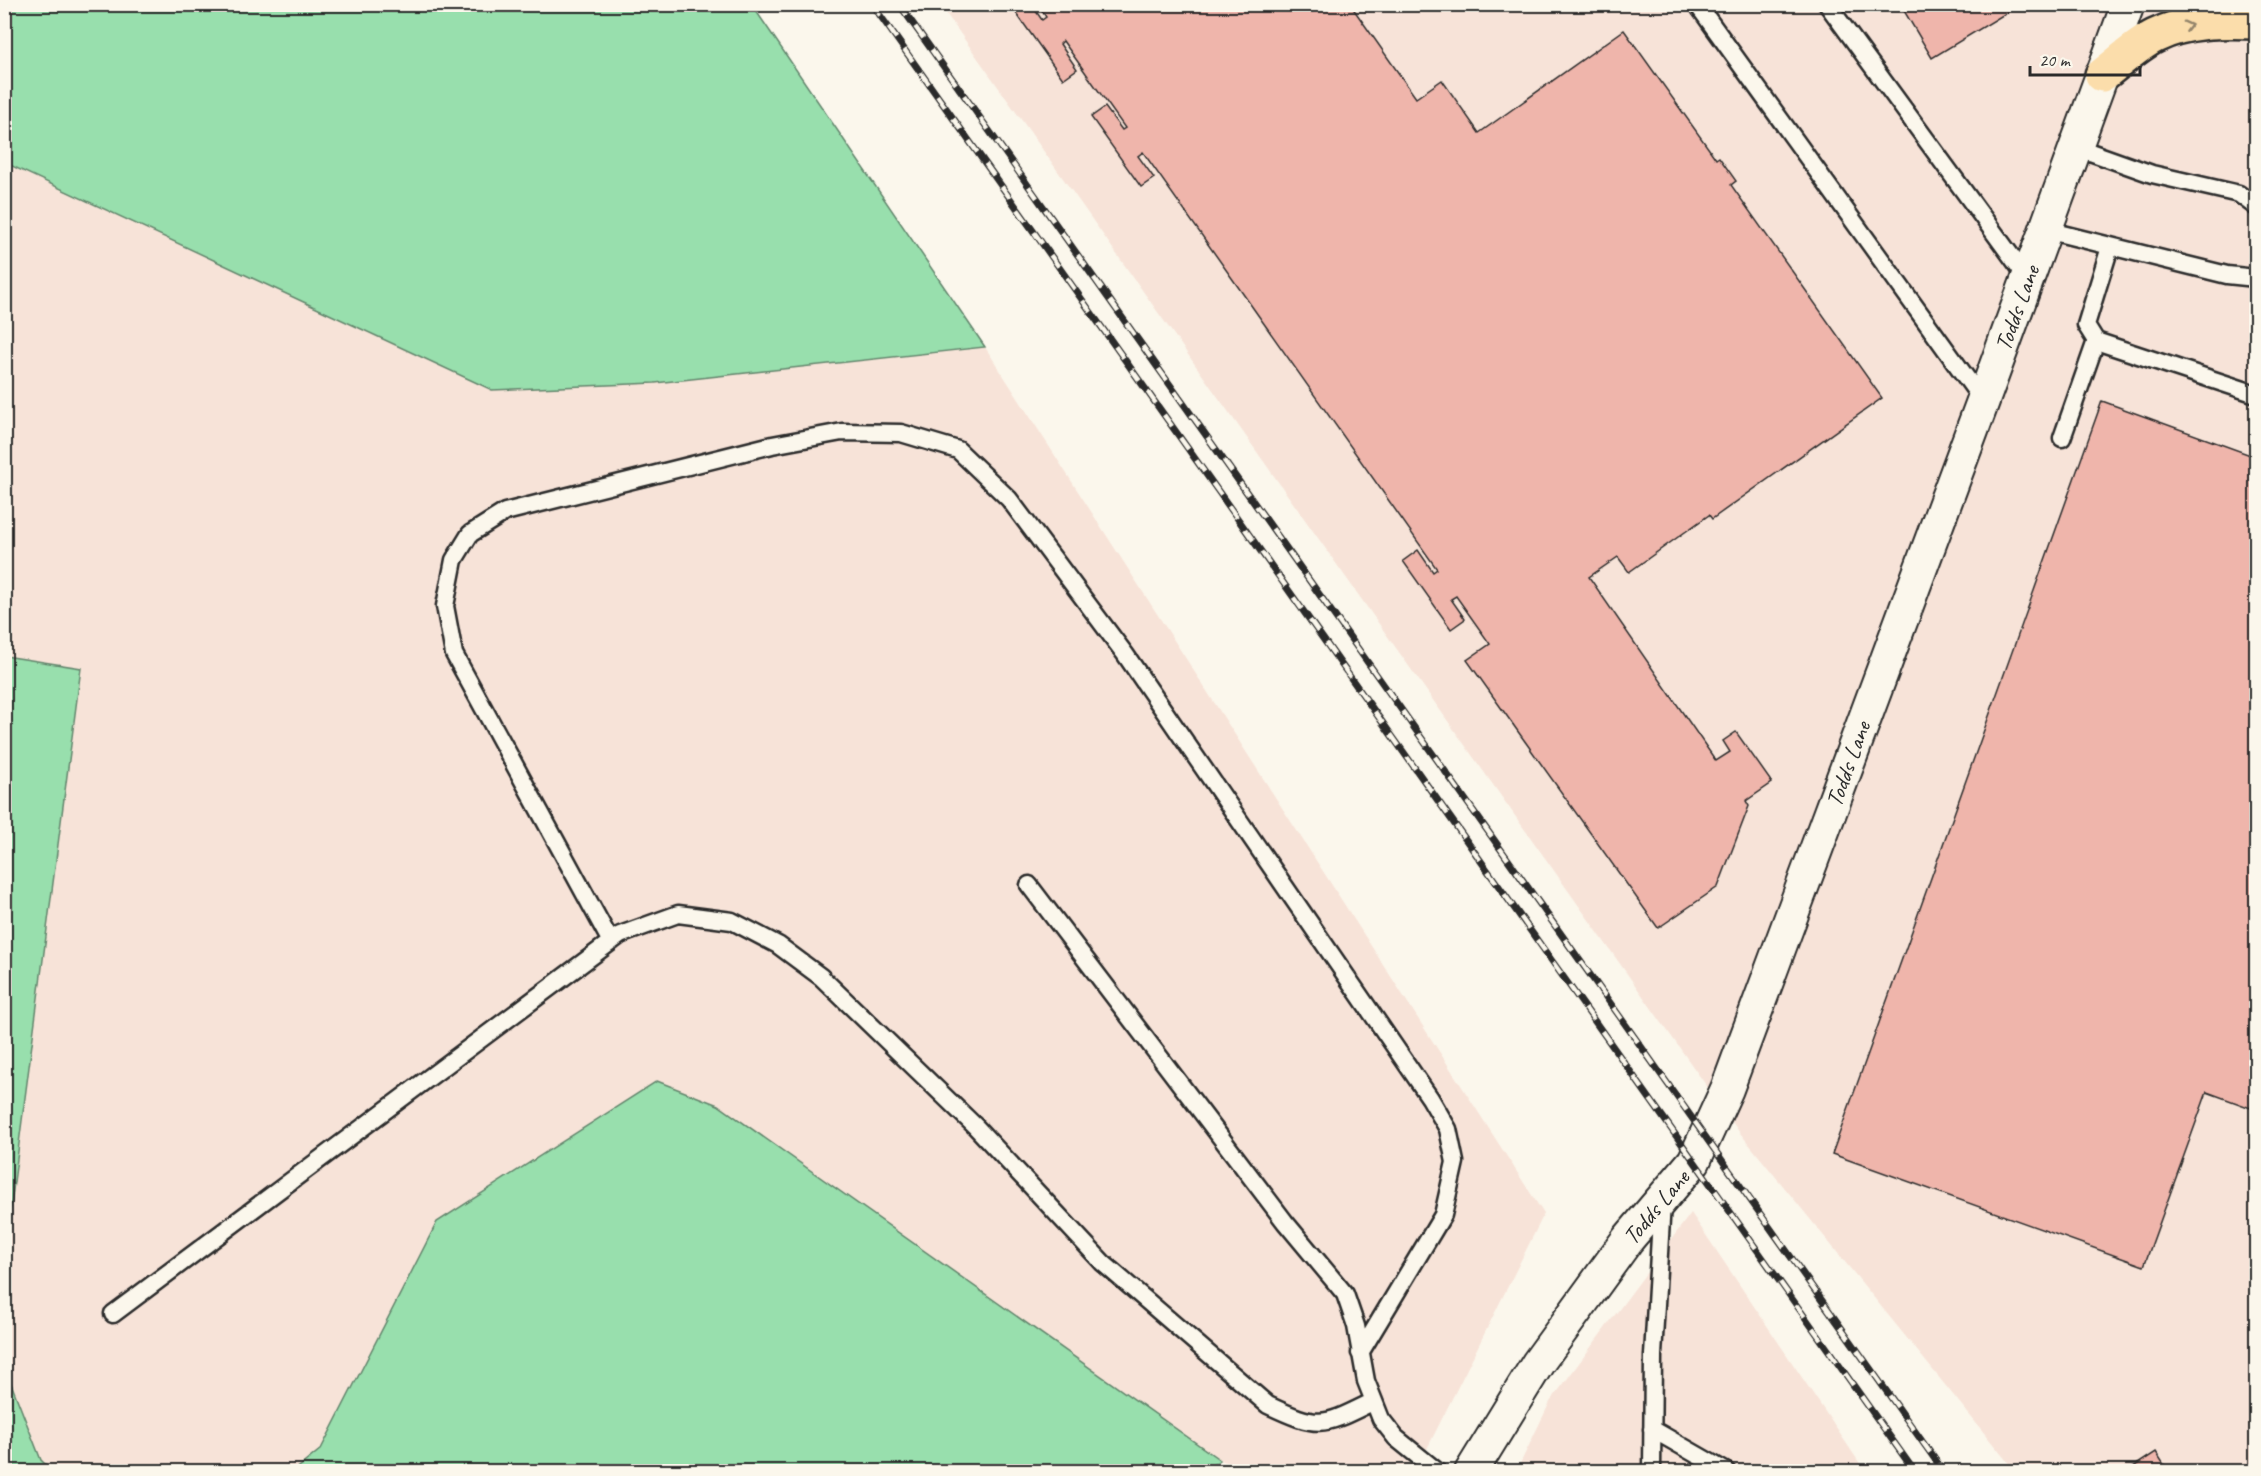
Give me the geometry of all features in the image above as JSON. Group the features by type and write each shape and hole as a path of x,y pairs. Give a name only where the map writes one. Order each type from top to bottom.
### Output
{"highway":[{"path":"2102,75 2155,36 2191,24 2256,22"}],"street":[{"name":"Todds Lane","path":"1471,1472 1538,1363 1628,1239 1694,1161 1726,1089 2128,4"}],"lane":[{"path":"1697,4 1983,400"},
{"path":"1827,4 2028,279"},
{"path":"2076,147 2152,174 2239,194 2256,207"},
{"path":"2046,230 2227,275 2256,279"},
{"path":"2110,247 2086,325 2096,341 2256,394"},
{"path":"2062,438 2096,341"},
{"path":"610,942 454,654 445,606 454,560 470,534 505,512 772,445 842,432 901,433 958,450 1009,499 1125,654 1430,1098 1448,1129 1455,1162 1443,1215 1360,1353"},
{"path":"1029,885 1286,1222 1345,1294 1356,1326 1366,1381 1381,1419 1396,1438 1438,1472"},
{"path":"113,1314 610,942 621,935 678,914 732,921 778,945 821,977 975,1126 1103,1263 1268,1405 1299,1420 1320,1424 1340,1418 1374,1401"},
{"path":"1652,1472 1653,1355 1662,1199"},
{"path":"1652,1429 1726,1472"}],"shaded area":[{"path":"940,5 2247,5 2256,20 2256,1471 2015,1471 1740,1133"},
{"path":"8,164 492,390 655,383 985,347 1544,1214 1416,1471 1252,1471 1220,1460 718,1105 657,1081 321,1449 294,1471 52,1471 41,1460 5,1368 5,1251 81,669 5,656 4,166"},
{"path":"1691,1213 1865,1471 1516,1472 1550,1402"}],"green space":[{"path":"5,4 752,5 985,347 655,383 492,390 8,164 5,166"},
{"path":"4,656 81,668 5,1251"},
{"path":"657,1081 718,1105 1220,1460 1202,1472 294,1471 321,1449 437,1222"},
{"path":"5,1368 41,1460 52,1471 5,1471"}],"building":[{"path":"1021,4 1031,4 1042,20 1046,17 1038,4 1350,4 1416,98 1442,80 1479,133 1624,30 1716,159 1719,157 1736,181 1731,185 1882,398 1712,519 1709,515 1629,572 1618,557 1589,577 1716,761 1730,752 1723,741 1736,732 1772,783 1746,801 1749,806 1718,887 1658,928 1467,660 1490,644 1456,596 1451,599 1465,619 1451,629 1403,561 1418,550 1433,572 1437,569 1143,152 1138,156 1154,178 1141,187 1091,117 1105,107 1122,130 1125,128 1063,41 1060,44 1077,69 1063,79 1014,10"},
{"path":"1900,4 2021,4 1932,58"},
{"path":"2102,401 2256,457 2256,1110 2207,1092 2144,1266 1832,1154"},
{"path":"2156,1452 2165,1466 2158,1472 2127,1471"}],"railway":[{"path":"872,4 1915,1472"},
{"path":"899,4 1944,1472"}]}
